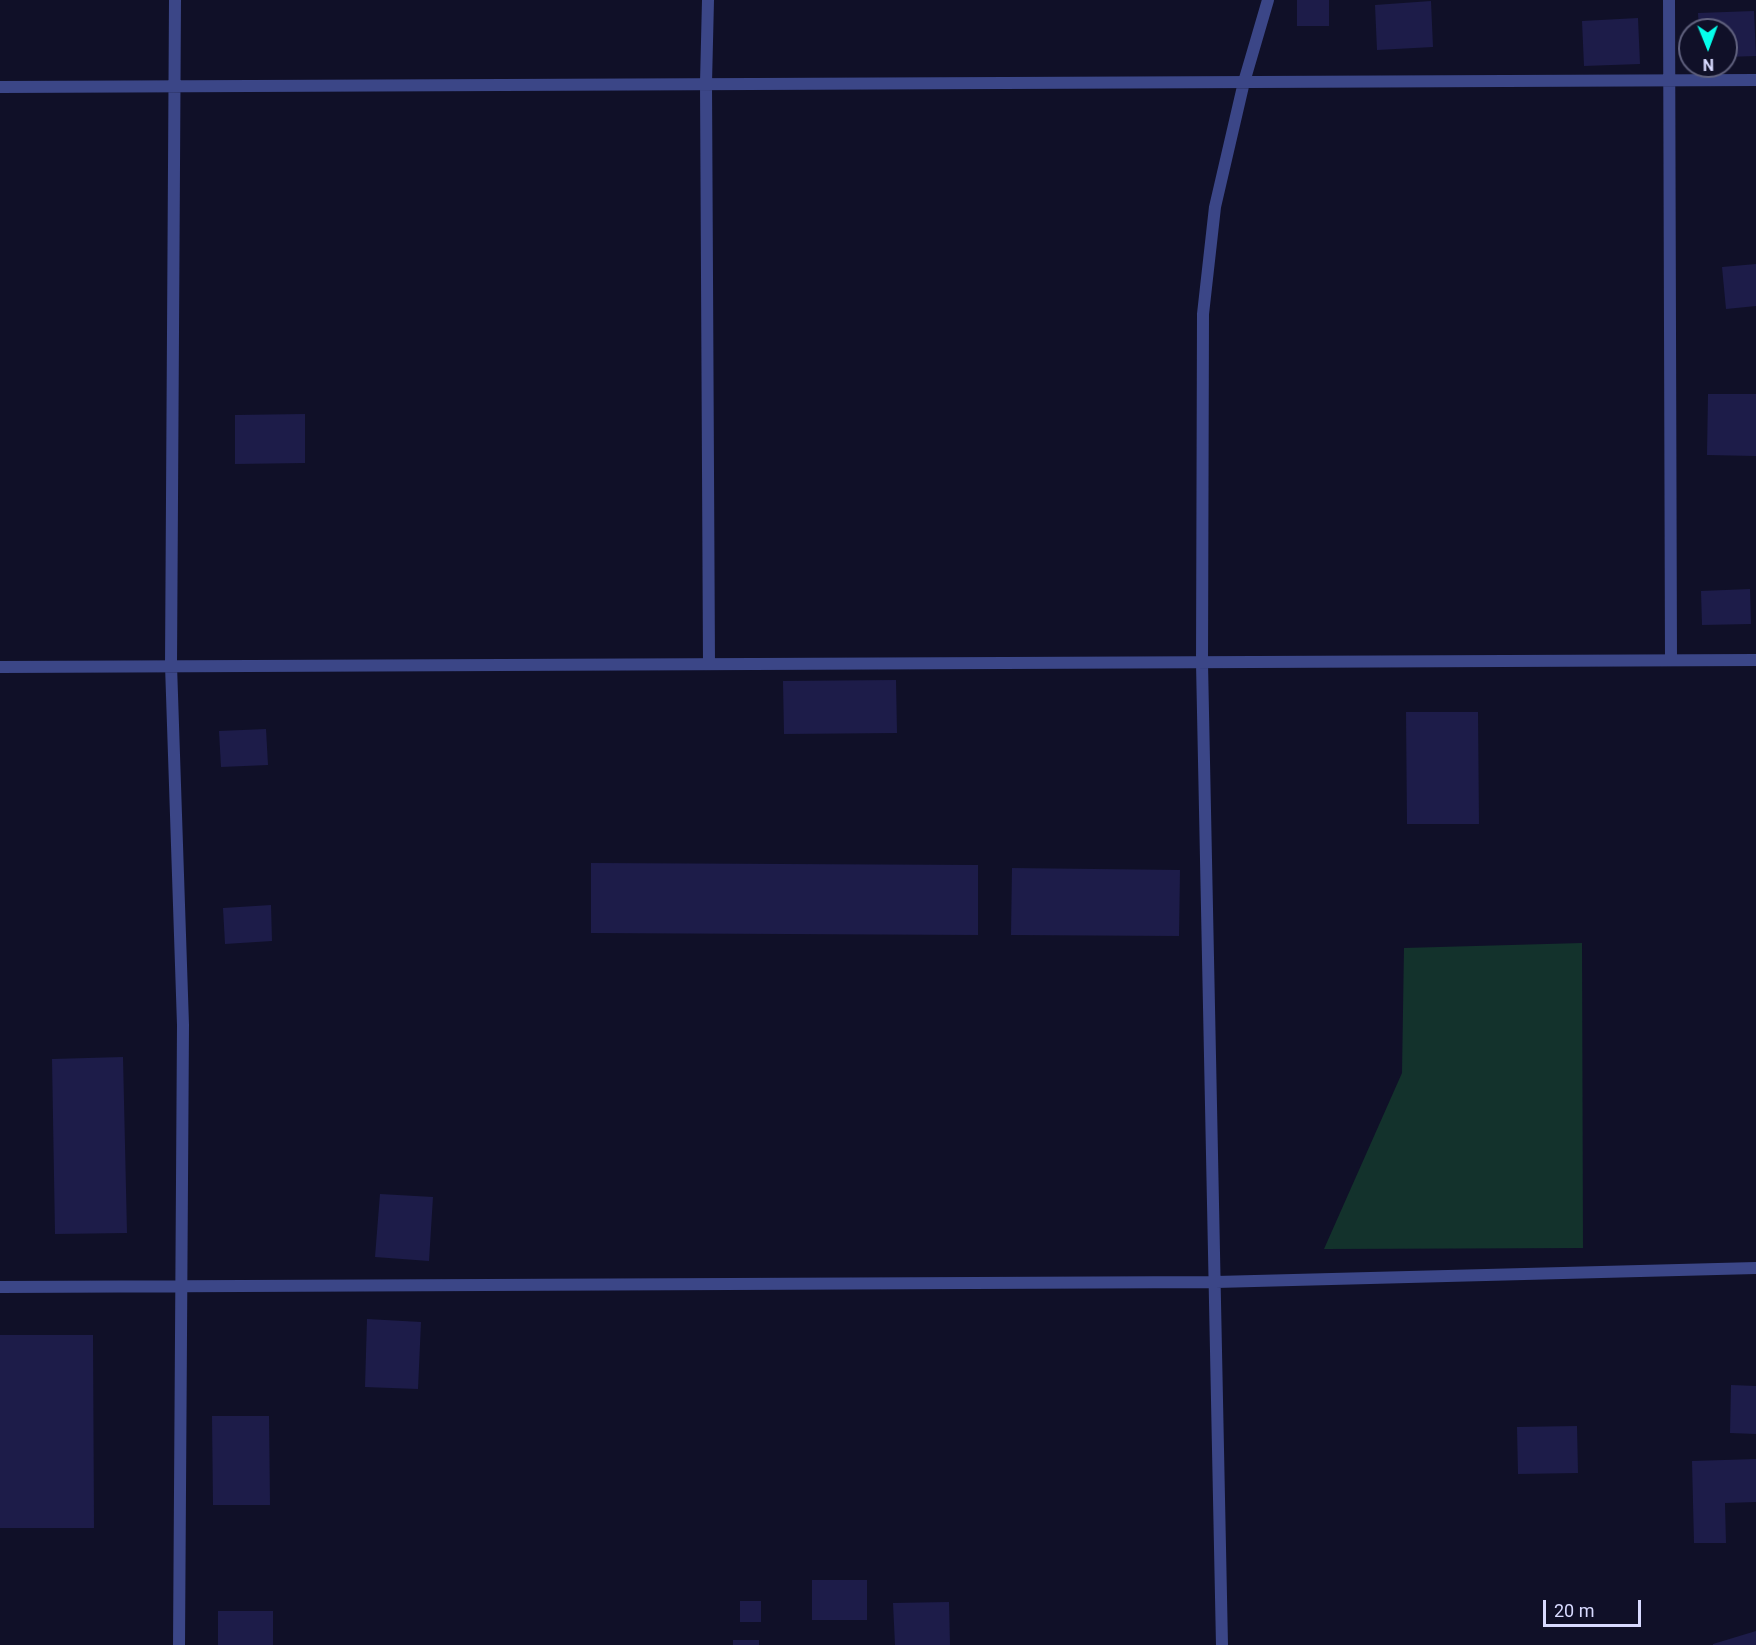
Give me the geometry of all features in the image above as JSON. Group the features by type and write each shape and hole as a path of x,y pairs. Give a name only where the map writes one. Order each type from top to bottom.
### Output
{"street":[{"path":"175,0 171,665 183,1025 179,1645"},
{"path":"708,0 706,83 709,664"},
{"path":"1222,1645 1202,663 1203,314 1215,207 1244,82 1268,0"},
{"path":"1669,0 1671,659"},
{"path":"0,87 1756,80"},
{"path":"0,667 1756,660"},
{"path":"0,1287 1216,1282 1756,1268"}],"green space":[{"path":"1582,943 1583,1248 1324,1249 1402,1073 1404,948"}],"building":[{"path":"1297,0 1329,0 1329,26 1297,26"},
{"path":"1431,1 1433,47 1377,50 1375,5"},
{"path":"1754,11 1756,56 1738,57 1738,18 1698,18 1698,13"},
{"path":"1638,18 1640,64 1584,66 1582,21"},
{"path":"1756,264 1756,306 1726,309 1722,267"},
{"path":"1708,394 1756,394 1756,456 1707,455"},
{"path":"305,414 305,463 235,464 235,415"},
{"path":"1750,589 1751,624 1702,625 1701,591"},
{"path":"896,680 897,733 784,734 783,681"},
{"path":"1406,712 1478,712 1479,824 1407,824"},
{"path":"266,729 268,765 221,767 219,731"},
{"path":"591,863 978,865 978,935 591,933"},
{"path":"1012,868 1180,870 1179,936 1011,935"},
{"path":"271,905 272,941 225,944 223,908"},
{"path":"123,1057 127,1233 55,1234 52,1059"},
{"path":"380,1194 433,1197 429,1261 375,1257"},
{"path":"367,1319 421,1322 418,1389 365,1387"},
{"path":"0,1335 93,1335 94,1528 0,1528"},
{"path":"1731,1385 1756,1386 1756,1434 1730,1433"},
{"path":"212,1416 269,1416 270,1505 213,1505"},
{"path":"1577,1426 1578,1473 1518,1474 1517,1427"},
{"path":"1756,1459 1756,1502 1725,1503 1726,1543 1694,1543 1692,1461"},
{"path":"812,1580 867,1580 867,1620 812,1620"},
{"path":"740,1601 761,1601 761,1622 740,1622"},
{"path":"949,1602 950,1645 895,1645 893,1603"},
{"path":"218,1611 273,1611 273,1645 218,1645"},
{"path":"1756,1631 1756,1645 1713,1645 1713,1644"},
{"path":"733,1640 759,1640 759,1645 733,1645"}]}
